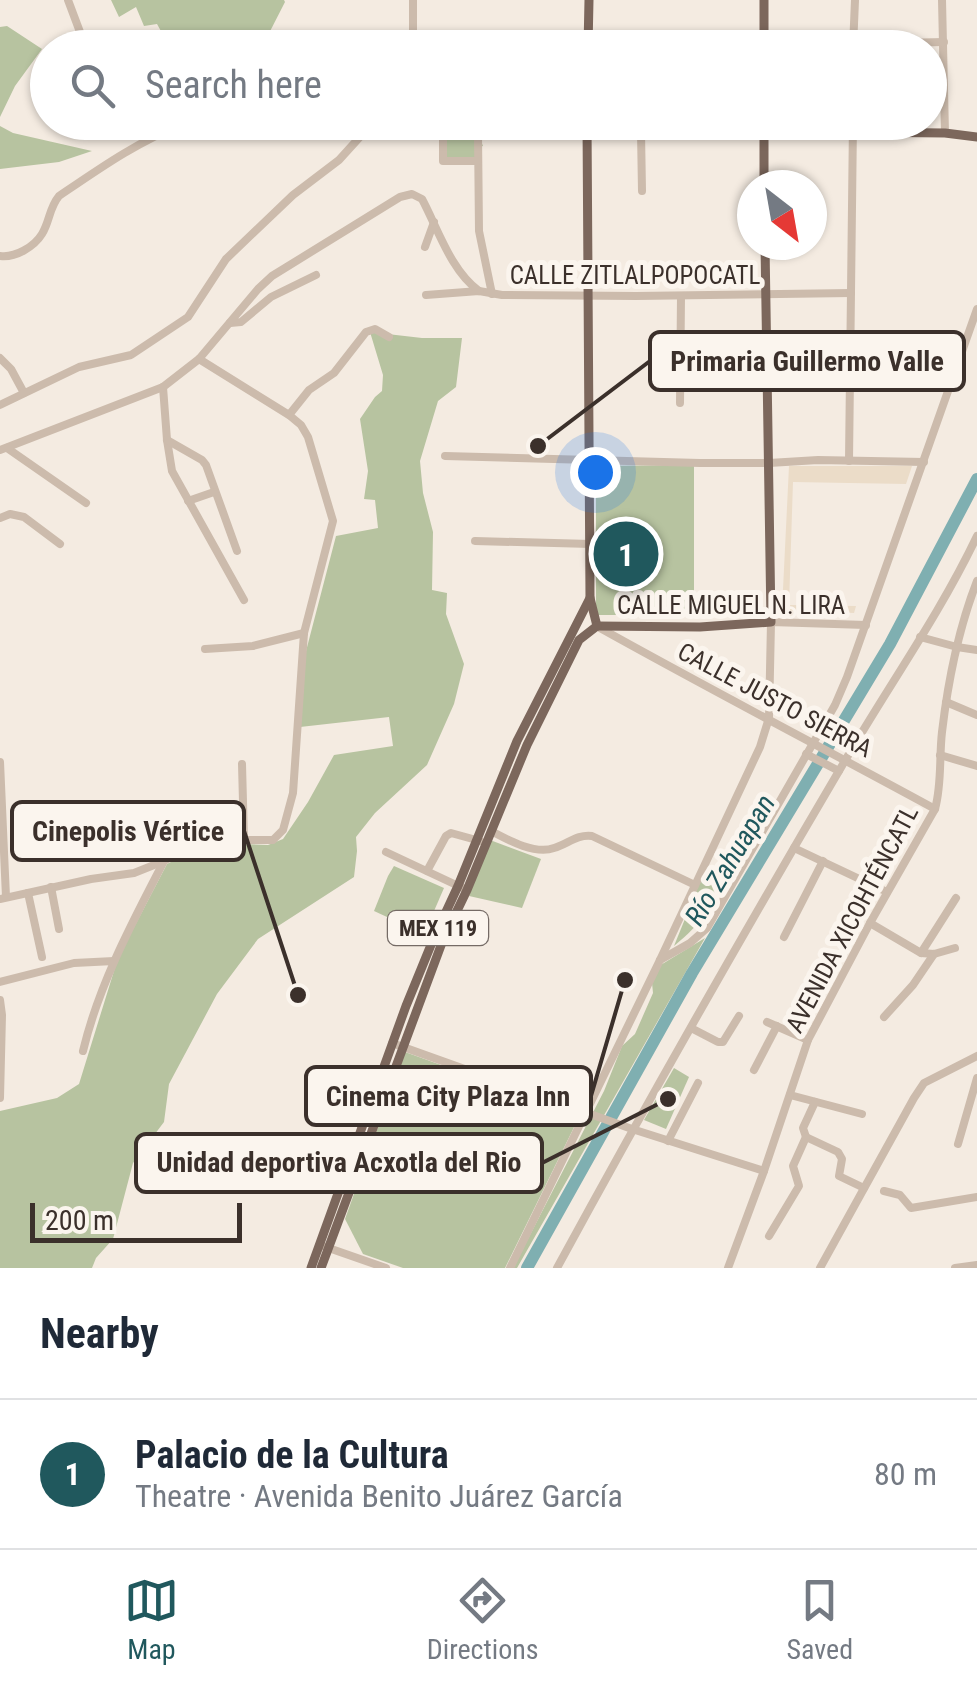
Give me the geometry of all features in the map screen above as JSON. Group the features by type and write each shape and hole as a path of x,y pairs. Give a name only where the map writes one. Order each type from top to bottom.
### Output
{"main road":[{"path":"588,30 589,0"},
{"path":"764,0 764,30"},
{"path":"947,134 977,137"},
{"name":"MEX 119","path":"482,842 491,831 522,743 579,640 597,626 590,598 586,140"},
{"path":"764,140 764,170"},
{"path":"765,260 770,622"},
{"name":"MEX 119","path":"321,1268 324,1246 397,1045 406,1006 590,598"},
{"name":"CALLE MIGUEL N. LIRA","path":"597,626 700,627 770,622"},
{"name":"MEX 119","path":"310,1268 324,1246"}],"street":[{"path":"68,0 79,30"},
{"path":"413,30 414,0"},
{"path":"854,30 855,0"},
{"path":"942,0 943,30"},
{"path":"0,256 14,256 29,248 42,234 52,205 60,196 145,140"},
{"path":"0,405 79,367 143,349 188,317 226,259 357,140"},
{"path":"444,140 444,161 478,162"},
{"path":"478,140 479,231 492,294"},
{"path":"642,140 642,191"},
{"path":"848,461 853,140"},
{"path":"3,449 163,386 200,359 272,276 400,196 412,194 422,199 457,267 479,291"},
{"path":"425,246 434,222"},
{"path":"230,322 241,322 271,296 316,275"},
{"name":"CALLE ZITLALPOPOCATL","path":"426,295 479,291 681,296 851,293"},
{"path":"680,402 681,296"},
{"path":"660,960 690,944 707,928 810,756 835,706 977,309"},
{"path":"288,415 309,390 334,372 366,332 375,329 390,337"},
{"path":"0,358 24,393"},
{"path":"0,762 3,898 134,873 210,840 273,840 283,830 292,794 304,633 333,521 301,425 200,359"},
{"path":"163,386 172,472 244,600"},
{"path":"167,440 202,460 237,551"},
{"path":"3,449 86,503"},
{"path":"444,456 589,462 924,462"},
{"path":"188,500 214,492"},
{"path":"0,518 17,514 24,517 60,544"},
{"path":"557,1268 630,1128 691,1028 842,758 958,576 977,536"},
{"path":"475,541 591,544"},
{"path":"963,566 977,556"},
{"path":"958,576 976,587"},
{"name":"AVENIDA XICOHTÉNCATL","path":"728,1268 808,1040 935,809 940,790 946,702 957,647 976,587"},
{"path":"510,1268 749,774 769,718 770,622"},
{"name":"CALLE MIGUEL N. LIRA","path":"770,622 866,624"},
{"name":"CALLE JUSTO SIERRA","path":"597,626 935,809"},
{"path":"205,648 253,646 304,633"},
{"path":"920,637 977,650"},
{"path":"946,702 977,715"},
{"path":"940,755 977,766"},
{"path":"810,756 836,769"},
{"path":"242,764 244,840"},
{"path":"491,831 540,851 586,834 694,884"},
{"path":"427,871 451,833 482,842"},
{"path":"794,848 887,892"},
{"path":"386,852 462,888"},
{"path":"83,1051 114,961 164,861"},
{"path":"784,937 823,861"},
{"path":"51,887 58,929"},
{"path":"28,892 42,957"},
{"path":"921,953 956,898"},
{"path":"870,923 921,953 956,948"},
{"path":"884,1017 934,954"},
{"path":"0,982 74,964 114,961"},
{"path":"0,1000 0,1098"},
{"path":"691,1028 723,1042 739,1016"},
{"path":"754,1070 772,1024 808,1040"},
{"path":"397,1045 764,1171"},
{"path":"820,1268 924,1084 977,1056"},
{"path":"958,1144 977,1078"},
{"path":"668,1141 698,1083"},
{"path":"790,1095 862,1114"},
{"path":"815,1102 803,1128 806,1136 838,1152 842,1158 839,1176 864,1188"},
{"path":"769,1236 799,1186 793,1166 806,1136"},
{"path":"884,1191 900,1195 911,1208 977,1197"},
{"path":"324,1246 386,1268"},
{"path":"955,1268 977,1265"}],"green space":[{"path":"111,0 285,2 271,30 160,30 157,24 144,26 136,7 119,17"},
{"path":"7,26 30,41 30,65 0,117 0,27"},
{"path":"0,126 30,140 92,151 59,162 0,169"},
{"path":"443,140 480,140 483,146 478,147 478,161 443,161"},
{"path":"370,332 462,338 456,387 438,401 420,461 433,532 432,590 447,593 446,614 464,664 454,704 427,765 375,813 356,837 354,877 258,939 217,994 169,1084 164,1122 133,1163 113,1239 92,1268 0,1268 0,1111 57,1098 79,1084 118,958 167,864 208,843 268,845 283,839 334,755 393,746 389,717 300,727 305,655 336,536 378,528 375,500 364,499 368,471 360,419 382,391 383,375"},
{"path":"694,465 694,615 596,615 596,466"},
{"path":"490,840 541,859 522,908 469,896"},
{"path":"394,866 444,888 424,934 374,911"},
{"path":"706,867 726,876 705,914 674,946"},
{"path":"705,938 517,1268 513,1268 604,1091 622,1046 635,1034 653,993 652,983 659,966"},
{"path":"405,1052 580,1115 505,1268 403,1268 363,1254 345,1219"},
{"path":"674,1068 689,1077 666,1129 644,1120"}],"shaded area":[{"path":"789,466 912,466 906,484 793,482 789,605 856,606 854,613 782,610"}],"waterway":[{"name":"Río Zahuapan","path":"527,1268 692,973 890,644 977,479"}],"place":[{"name":"Primaria Guillermo Valle","path":"538,446"},
{"name":"Palacio de la Cultura","path":"626,554"},
{"name":"Cinema City Plaza Inn","path":"625,980"},
{"name":"Cinepolis Vértice","path":"298,995"},
{"name":"Unidad deportiva Acxotla del Rio","path":"668,1099"}]}
